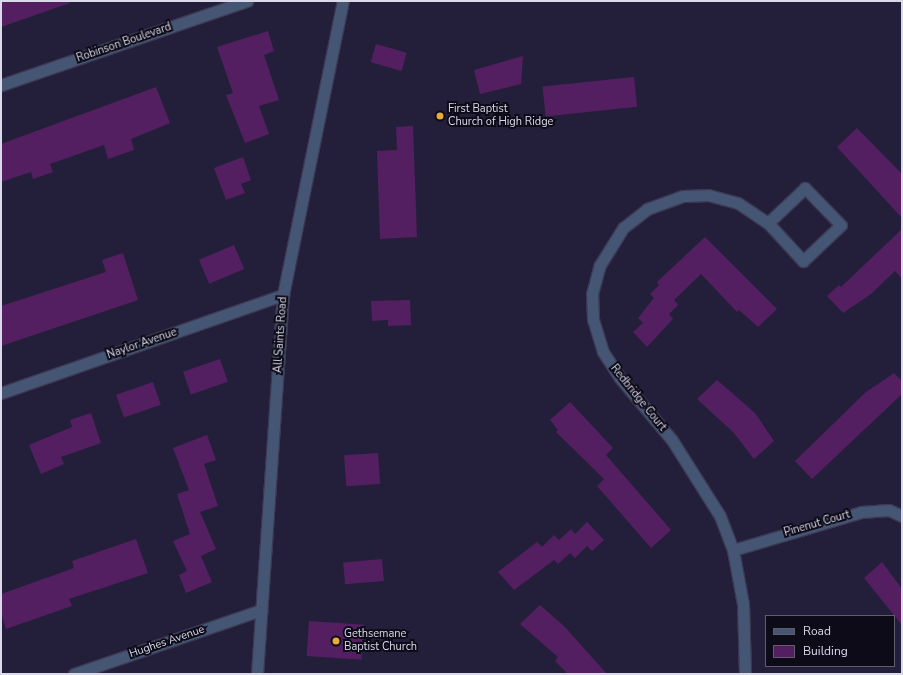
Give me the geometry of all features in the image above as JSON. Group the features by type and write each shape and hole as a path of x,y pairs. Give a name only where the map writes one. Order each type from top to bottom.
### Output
{"street":[{"name":"Robinson Boulevard","path":"1,85 247,1"},
{"name":"All Saints Road","path":"257,674 283,295 343,1"},
{"name":"Redbridge Court","path":"746,674 743,604 733,550 720,516 698,477 603,352 592,320 592,294 600,265 612,241 634,217 662,202 683,196 724,198 768,223 803,261 841,225 805,188 768,223"},
{"name":"Naylor Avenue","path":"1,393 283,295"},
{"name":"Pinenut Court","path":"733,550 860,512 889,510 902,516"},
{"name":"Hughes Avenue","path":"74,674 261,610"}],"building":[{"path":"1,1 69,1 70,3 1,27"},
{"path":"268,31 274,51 264,55 279,100 259,106 269,134 245,143 226,95 233,93 217,47"},
{"path":"376,44 407,53 402,71 371,62"},
{"path":"523,56 521,84 480,94 474,70"},
{"path":"634,77 637,107 546,116 543,87"},
{"path":"156,87 170,123 131,139 134,150 108,159 104,145 50,164 53,172 33,179 31,172 1,182 1,144"},
{"path":"413,126 417,237 380,239 377,151 397,150 396,127"},
{"path":"857,128 902,174 902,218 837,147"},
{"path":"243,157 251,180 241,184 245,193 226,200 214,168"},
{"path":"902,229 902,279 895,271 871,294 843,313 827,296 839,285 841,287"},
{"path":"705,237 777,309 758,327 739,310 737,312 701,274 674,300 678,305 669,314 673,319 647,347 633,332 643,323 638,318 654,298 650,294 659,285 657,282"},
{"path":"234,245 244,269 209,284 199,260"},
{"path":"123,253 138,300 1,346 1,306 106,272 102,260"},
{"path":"410,300 411,325 388,326 388,320 372,321 371,301"},
{"path":"220,359 228,382 191,394 183,372"},
{"path":"894,373 902,381 902,394 812,479 795,461 866,392"},
{"path":"717,380 755,413 774,441 754,459 734,433 697,399"},
{"path":"153,382 161,405 124,417 116,395"},
{"path":"570,402 613,448 606,455 671,530 651,548 597,486 604,479 556,432 558,430 550,420"},
{"path":"91,413 101,443 61,457 64,464 41,474 29,445 72,427 70,420"},
{"path":"207,435 216,460 204,464 218,506 200,512 216,549 201,556 212,582 186,593 179,575 187,571 173,541 190,534 177,494 189,490 173,448"},
{"path":"378,453 380,484 346,486 344,455"},
{"path":"587,522 604,540 592,551 587,546 575,558 570,553 558,564 554,560 514,590 498,572 537,542 542,547 554,535 559,540 571,529 575,534"},
{"path":"136,539 148,573 69,599 72,606 6,629 1,613 1,594 74,568 72,561"},
{"path":"382,559 384,581 345,584 343,562"},
{"path":"882,562 902,589 902,625 895,615 864,578"},
{"path":"540,605 565,627 607,674 568,674 555,661 558,657 520,624"},
{"name":"Gethsemane Baptist Church","path":"309,621 364,625 361,660 307,656"}],"place":[{"name":"First Baptist Church of High Ridge","path":"440,116"},
{"name":"Gethsemane Baptist Church","path":"336,641"}]}
